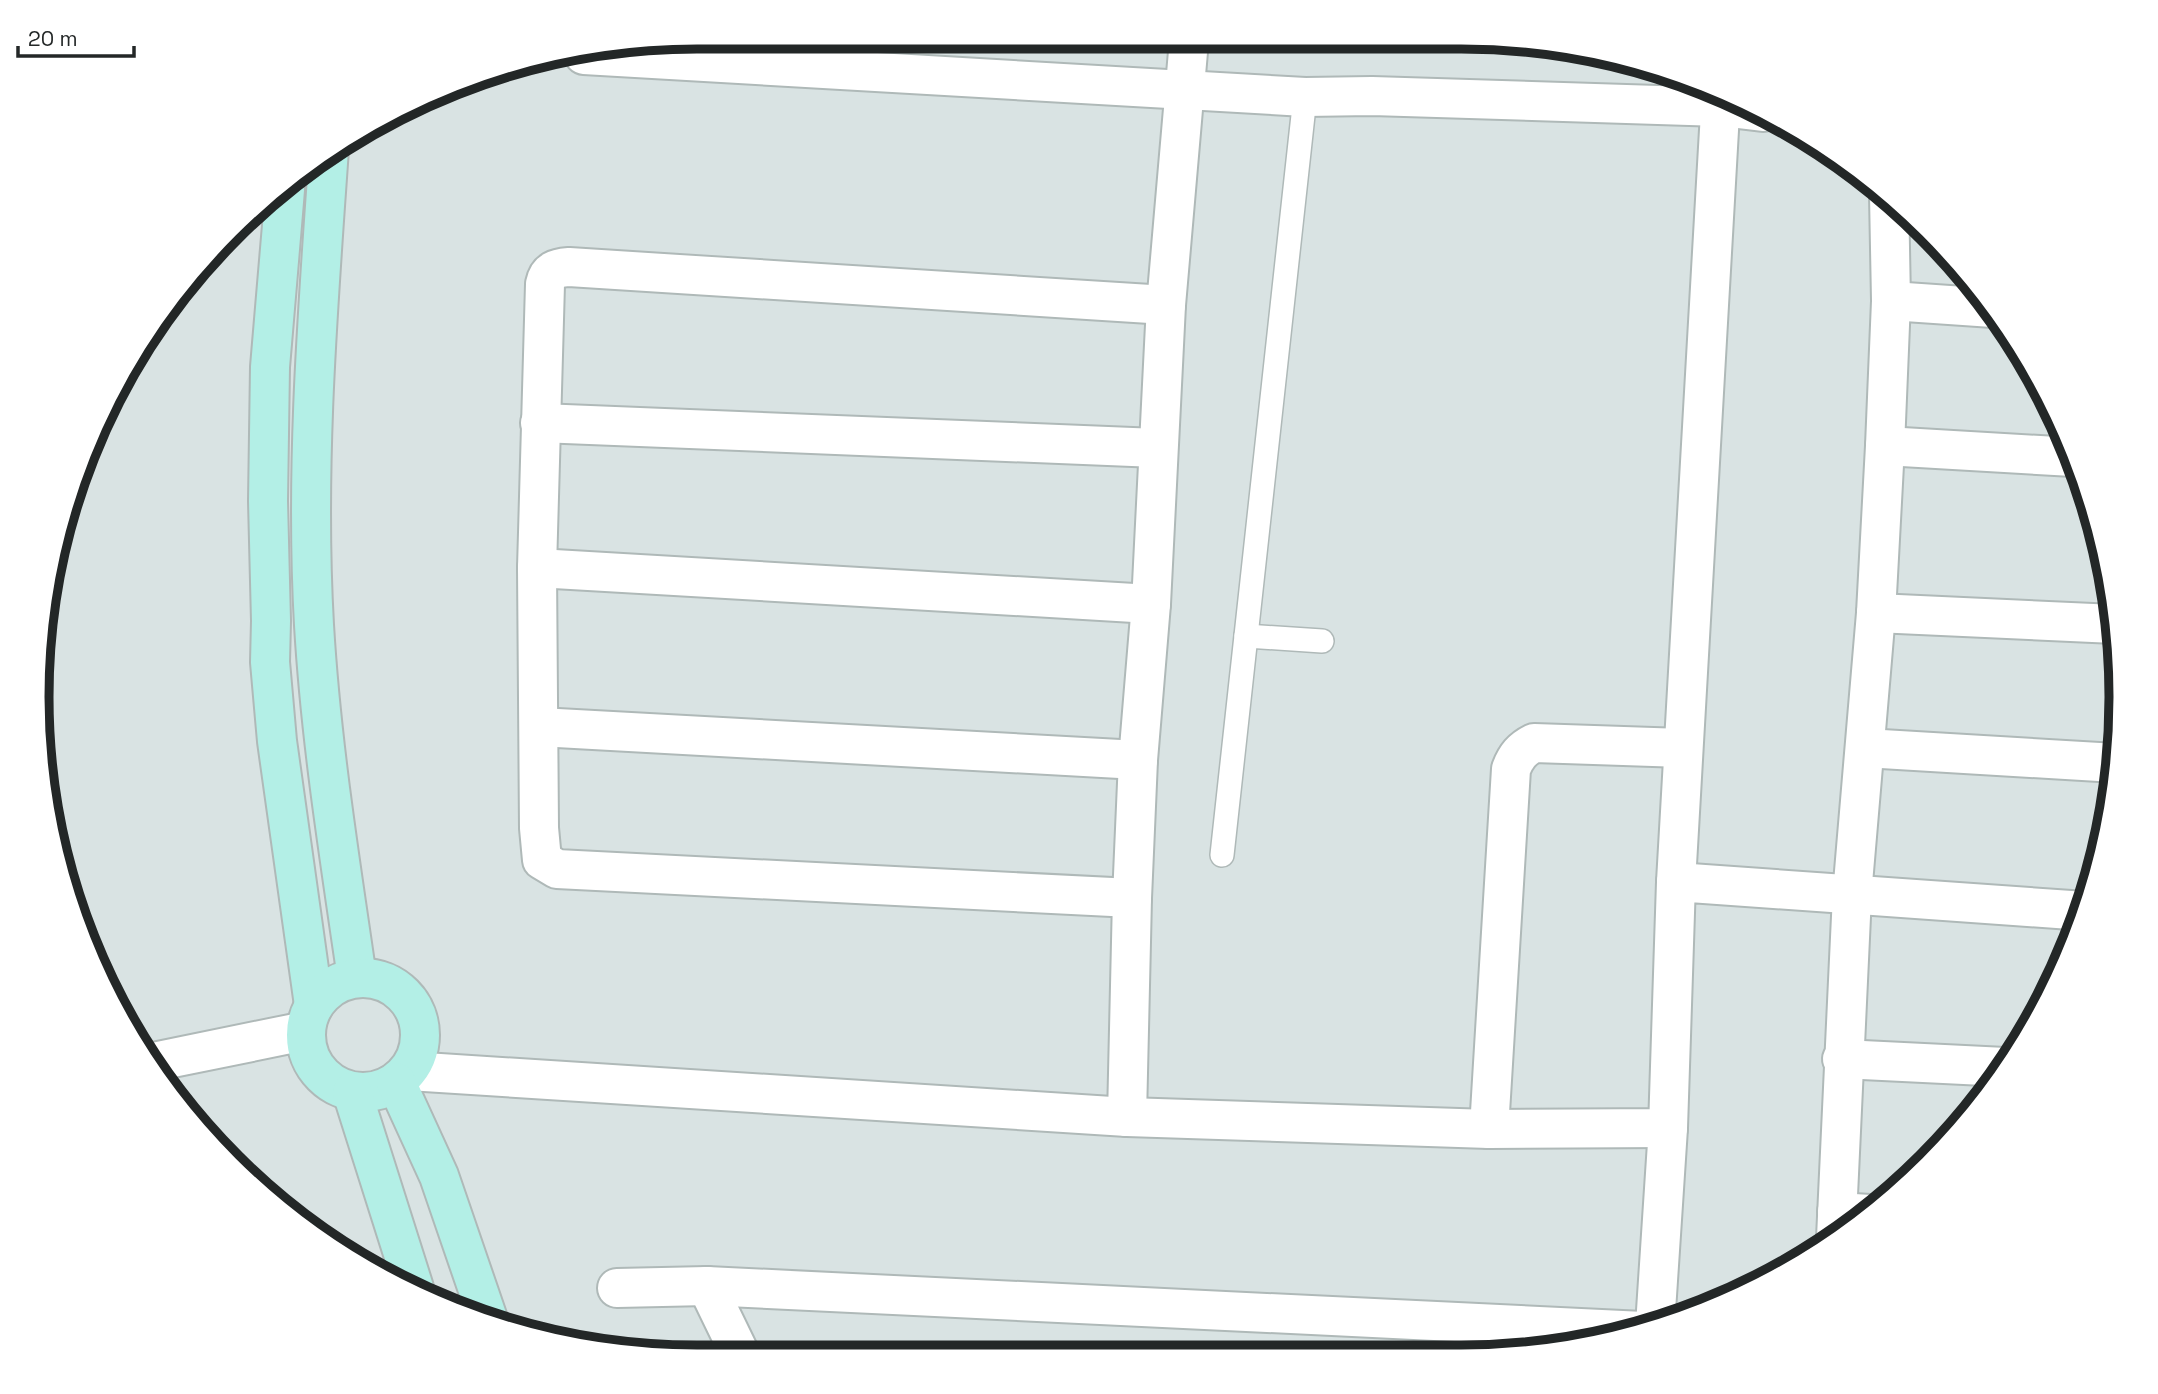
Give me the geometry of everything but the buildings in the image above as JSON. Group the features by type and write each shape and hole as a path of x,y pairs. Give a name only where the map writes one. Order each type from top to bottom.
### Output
{"street":[{"path":"1128,1117 1132,898 1138,760 1150,604 1166,305 1188,49"},
{"path":"604,56 1305,97 1715,101"},
{"path":"1656,1315 1668,1128 1683,748 1721,103"},
{"path":"329,164 314,373 314,623 323,744 357,978"},
{"path":"160,1060 309,1018 332,986 357,978 384,982 405,996 419,1020 419,1046 402,1076 375,1091 352,1092 336,1086 322,1076 309,1056 309,1018 270,662 270,368 284,201 325,214"},
{"path":"1848,1216 1842,1059 1852,895 1876,613 1891,301 1889,211"},
{"path":"1132,898 557,869 542,860 539,845 537,569 545,284 547,275 558,268 1166,305"},
{"path":"1891,301 1977,306"},
{"path":"270,368 314,373"},
{"path":"540,423 1157,448"},
{"path":"1885,446 2063,456"},
{"path":"268,501 312,501"},
{"path":"537,569 1150,604"},
{"path":"1876,613 2104,624"},
{"path":"271,621 314,623"},
{"path":"539,727 1138,760"},
{"path":"1489,1129 1511,769 1515,759 1520,752 1534,743 1683,748"},
{"path":"1865,748 2105,762"},
{"path":"289,828 334,820"},
{"path":"1676,882 2073,910"},
{"path":"1842,1059 1993,1066"},
{"path":"402,1076 1128,1117 1489,1129 1668,1128"},
{"path":"402,1076 485,1309"},
{"path":"352,1092 411,1278"},
{"path":"617,1288 706,1286 1603,1329"},
{"path":"706,1286 736,1345"}],"lane":[{"path":"1222,855 1305,97"},
{"path":"1246,636 1322,642"}]}
